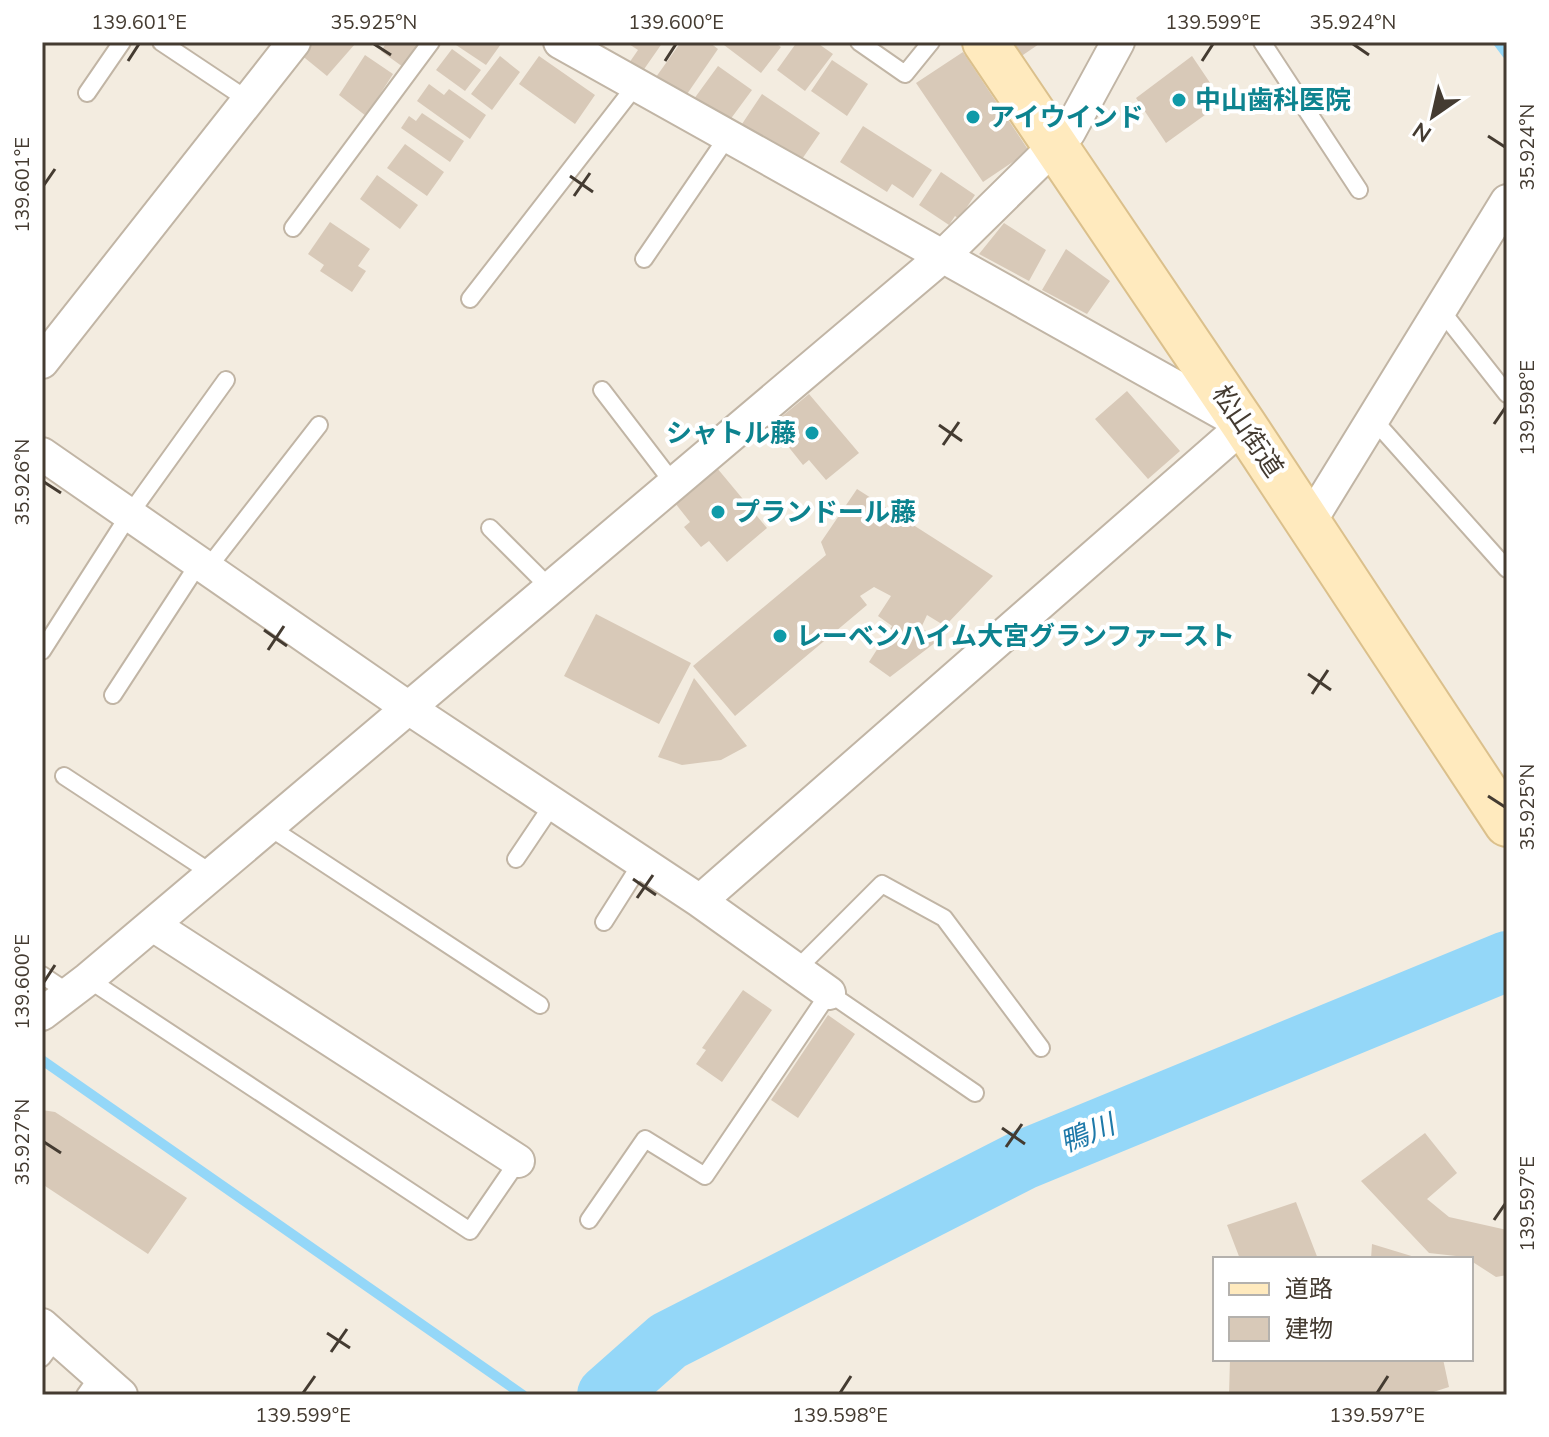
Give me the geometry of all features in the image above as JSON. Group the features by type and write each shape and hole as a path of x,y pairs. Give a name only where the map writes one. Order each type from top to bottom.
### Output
{"main road":[{"name":"松山街道","path":"985,42 1502,804"}],"street":[{"path":"42,362 294,42"},
{"path":"560,42 1244,425 700,901"},
{"path":"42,1014 410,709 943,256 1069,132 1118,42"},
{"path":"1309,523 1505,209"},
{"path":"42,454 410,709 700,901 829,993"},
{"path":"153,925 518,1161"},
{"path":"47,1340 102,1388"}],"lane":[{"path":"87,93 122,42"},
{"path":"161,42 248,100"},
{"path":"293,228 431,42"},
{"path":"859,42 905,74 931,42"},
{"path":"1262,42 1359,190"},
{"path":"470,299 636,85"},
{"path":"644,259 728,136"},
{"path":"1440,309 1507,394"},
{"path":"42,651 129,515 226,380"},
{"path":"602,390 674,484"},
{"path":"1373,419 1507,569"},
{"path":"113,695 203,566 319,425"},
{"path":"490,528 551,589"},
{"path":"64,776 213,874"},
{"path":"516,859 553,804"},
{"path":"269,827 540,1005"},
{"path":"604,922 642,862"},
{"path":"796,970 882,884 944,918 1041,1048"},
{"path":"42,975 78,986 470,1231 518,1161"},
{"path":"589,1220 645,1139 705,1176 829,993 975,1093"}],"building":[{"path":"307,42 355,44 327,76 300,54"},
{"path":"387,42 423,42 403,67 381,51"},
{"path":"458,42 501,44 486,65 456,45"},
{"path":"626,42 663,42 640,75 627,66 638,50"},
{"path":"681,42 709,42 718,49 685,97 656,77"},
{"path":"720,42 774,42 781,47 761,73"},
{"path":"797,42 816,42 833,54 805,91 777,70"},
{"path":"1010,42 1042,42 1020,57"},
{"path":"452,49 481,70 465,91 436,70"},
{"name":"アイウインド","path":"963,52 1029,151 983,182 916,83"},
{"path":"365,55 393,74 366,116 339,95"},
{"path":"500,56 520,72 492,110 471,94"},
{"path":"539,56 595,95 575,124 519,84"},
{"name":"中山歯科医院","path":"1192,56 1223,102 1166,143 1136,98"},
{"path":"832,60 868,84 847,116 811,91"},
{"path":"718,66 752,90 724,128 691,103"},
{"path":"429,84 444,95 449,89 486,115 470,139 417,101"},
{"path":"762,94 820,133 800,162 742,124"},
{"path":"422,113 464,141 450,162 401,128 409,116 416,121"},
{"path":"863,126 932,170 913,198 892,184 887,192 840,162"},
{"path":"405,144 444,172 427,196 387,168"},
{"path":"941,172 975,195 959,219 955,216 949,225 919,205"},
{"path":"377,175 418,205 400,229 360,199"},
{"path":"330,222 370,249 358,266 366,271 352,292 320,271 324,265 308,254"},
{"path":"1004,223 1046,250 1029,281 979,254"},
{"path":"1066,249 1110,281 1087,314 1042,290"},
{"path":"1127,391 1180,451 1148,479 1095,419"},
{"name":"シャトル藤","path":"809,394 859,453 826,480 809,460 803,465 787,445 791,443 774,423"},
{"name":"プランドール藤","path":"717,468 767,528 727,562 709,541 701,547 684,527 690,522 675,503"},
{"path":"857,489 993,576 945,626 927,615 921,628 940,639 890,677 869,662 892,626 878,616 891,596 874,587 860,596 867,605 735,716 693,666 826,555 821,542"},
{"path":"596,614 691,663 659,724 564,676"},
{"path":"694,678 747,746 721,760 682,765 658,757"},
{"path":"743,990 772,1010 722,1082 696,1064 706,1050 702,1048"},
{"path":"828,1015 855,1034 798,1118 771,1100"},
{"path":"42,1110 55,1112 187,1198 148,1254 42,1184"},
{"path":"1425,1133 1457,1173 1427,1199 1449,1217 1507,1230 1507,1275 1496,1277 1473,1262 1473,1257 1429,1253 1361,1181"},
{"path":"1296,1202 1317,1257 1239,1257 1227,1225"},
{"path":"1372,1244 1415,1257 1371,1257"},
{"path":"1230,1361 1443,1361 1449,1387 1424,1395 1229,1395"}],"waterway":[{"path":"1498,42 1507,54"},
{"name":"鴨川","path":"607,1395 668,1341 1023,1160 1507,961"},
{"path":"42,1060 523,1395"}],"place":[{"name":"中山歯科医院","path":"1179,100"},
{"name":"アイウインド","path":"973,117"},
{"name":"シャトル藤","path":"812,433"},
{"name":"プランドール藤","path":"718,512"},
{"name":"レーベンハイム大宮グランファースト","path":"780,636"}]}
